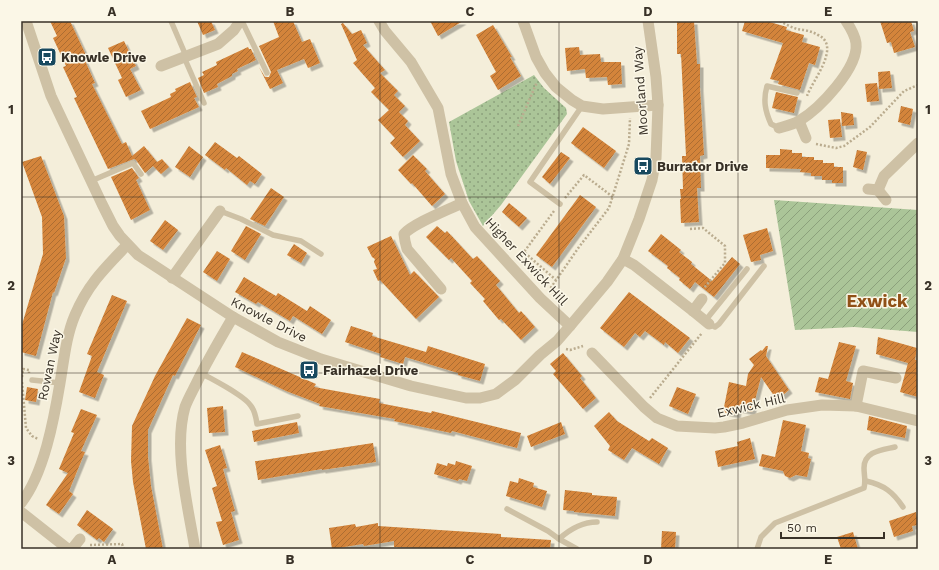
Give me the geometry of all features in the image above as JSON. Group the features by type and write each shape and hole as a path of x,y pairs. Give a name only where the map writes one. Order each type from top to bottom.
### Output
{"street":[{"name":"Knowle Drive","path":"26,21 51,96 113,226 127,245 142,258 233,317 278,342 320,359 411,386 466,398 480,398 496,394 515,380 540,355 557,341 570,326"},
{"path":"161,66 218,44 234,30 241,21"},
{"name":"Higher Exwick Hill","path":"379,21 385,31 411,62 438,108 451,174 462,203 475,227 540,298 570,326"},
{"path":"523,21 536,57 543,69 556,87 582,106 603,109 658,105"},
{"name":"Moorland Way","path":"570,326 607,282 622,259 639,219 652,180 657,152 658,105 656,77 648,21"},
{"path":"779,128 799,121 829,96 838,86 852,64 856,54 856,44 854,35 846,21"},
{"path":"799,121 806,138"},
{"path":"886,200 873,190 884,176 918,143"},
{"path":"441,289 407,249 404,234 415,226 462,203"},
{"path":"172,278 220,211"},
{"name":"Rowan Way","path":"21,503 26,497 37,474 47,443 70,333 75,316 93,282 127,245"},
{"path":"622,259 634,265 707,323"},
{"path":"693,311 702,299"},
{"path":"195,549 184,479 180,438 186,405 201,373 233,317"},
{"name":"Exwick Hill","path":"592,353 644,407 657,418 677,426 715,428 743,423 787,410 822,405 856,406 918,421"},
{"path":"856,406 863,371 896,378"},
{"path":"21,512 74,546"}],"lane":[{"path":"171,21 204,103"},
{"path":"241,21 267,72"},
{"path":"779,128 771,124 766,112 765,94 768,86 797,93"},
{"path":"560,204 530,182 582,106"},
{"path":"91,180 133,163 141,174"},
{"path":"220,211 241,219 273,235 301,241 321,254"},
{"path":"747,269 707,323 715,327 719,324 764,266"},
{"path":"201,373 233,391 251,405 257,424 298,416"},
{"path":"32,380 60,383"},
{"path":"757,549 761,537 775,522 864,488 866,482 864,467 866,458 874,452 895,447"},
{"path":"866,482 879,484 896,496 903,507"},
{"path":"507,509 548,531 577,549"},
{"path":"559,539 566,533 579,526 588,522 597,522"}],"path":[{"path":"780,21 787,22 796,28 820,35 828,49 825,62 807,94 799,121"},
{"path":"518,126 543,69"},
{"path":"806,138 815,144 825,147 836,148 844,146 870,127 904,91 918,85"},
{"path":"556,302 560,298 550,289 609,208 629,144 631,108"},
{"path":"556,280 524,252 584,175 613,197"},
{"path":"690,229 703,228 724,246 725,263 701,292 702,299"},
{"path":"658,386 707,323"},
{"path":"557,341 566,349 570,350 583,346 592,353"},
{"path":"32,380 28,379 29,370 23,369 22,382 26,428 32,436 47,443"},
{"path":"74,546 122,544 124,549"}],"green space":[{"path":"534,75 544,88 566,108 567,114 501,205 483,226 469,201 456,161 449,122"},
{"path":"774,200 918,210 918,332 854,327 795,330"}],"building":[{"path":"50,21 70,21 86,55 83,56 95,83 92,84 122,144 126,142 132,156 144,146 157,162 162,159 169,167 161,174 153,166 145,173 134,159 108,169 74,98 77,97 63,67 66,66 53,38 57,36"},
{"path":"197,21 211,21 215,30 203,35"},
{"path":"273,21 293,21 302,42 310,39 320,63 308,68 304,59 277,70 283,83 270,89 259,67 265,77 269,77 271,72 259,46 279,37"},
{"path":"430,21 463,21 438,36"},
{"path":"677,21 694,21 697,64 700,64 704,155 700,156 701,188 697,188 699,222 681,223 680,189 683,189 682,156 686,156 681,54 677,54"},
{"path":"745,21 766,21 787,27 786,30 804,35 802,42 820,47 815,65 809,63 800,90 778,84 779,81 770,79 783,43 742,31"},
{"path":"880,21 911,21 914,31 910,32 915,47 894,53 891,42 887,43"},
{"path":"343,23 352,34 361,30 367,43 363,45 385,70 380,73 398,91 394,95 405,106 399,112 408,121 405,125 420,141 403,157 390,143 395,138 378,120 389,110 371,92 375,88 353,63 357,60 341,24"},
{"path":"493,25 512,57 510,57 521,76 498,90 490,76 496,72 476,35"},
{"path":"124,41 136,66 130,69 141,90 126,97 118,80 122,78 108,48"},
{"path":"248,47 251,49 256,60 237,69 238,71 232,74 232,76 217,84 218,87 204,93 198,78 204,75 202,72 217,65 216,62"},
{"path":"579,47 580,55 600,54 601,62 621,62 622,84 608,85 607,77 586,78 585,69 567,71 565,48"},
{"path":"890,71 892,88 879,89 878,72"},
{"path":"190,82 197,97 194,98 199,107 150,129 141,111 171,97 170,94 176,91 175,89"},
{"path":"877,83 879,101 867,102 865,84"},
{"path":"776,92 798,97 794,113 772,108"},
{"path":"901,106 913,109 910,125 898,122"},
{"path":"841,112 853,114 854,125 842,126"},
{"path":"840,119 842,137 830,138 828,120"},
{"path":"583,127 616,151 604,168 571,143"},
{"path":"215,142 237,158 239,156 262,174 255,184 250,181 247,185 226,168 225,170 205,155"},
{"path":"189,146 203,157 190,177 175,167"},
{"path":"780,149 792,150 792,153 802,153 802,157 814,157 814,160 823,160 823,163 834,163 834,167 843,167 843,183 832,183 832,180 822,180 822,176 811,176 811,173 800,172 801,169 766,168 766,155 780,155"},
{"path":"857,150 867,152 863,170 853,167"},
{"path":"561,152 570,158 550,184 542,177"},
{"path":"413,155 427,169 425,171 445,194 432,206 412,183 411,184 398,170"},
{"path":"41,156 64,216 66,258 54,293 53,292 36,356 21,352 21,328 43,254 42,217 22,162"},
{"path":"132,168 139,178 136,180 150,210 131,220 111,177"},
{"path":"271,188 284,197 265,226 250,219"},
{"path":"580,195 596,207 552,267 536,255"},
{"path":"509,203 527,218 519,227 502,212"},
{"path":"165,220 178,230 163,250 150,241"},
{"path":"246,226 261,234 245,260 231,251"},
{"path":"437,226 445,233 447,231 473,259 477,256 500,281 496,285 519,313 521,311 535,327 521,340 501,319 499,320 483,301 485,299 470,283 472,281 451,258 449,260 426,237"},
{"path":"767,228 773,251 760,255 761,260 751,262 743,235"},
{"path":"661,234 681,250 679,252 712,281 732,257 740,264 714,297 695,282 690,289 679,280 680,278 667,268 668,266 648,251"},
{"path":"391,236 410,275 414,271 439,297 416,319 380,280 378,281 373,270 377,269 374,262 375,259 372,257 367,247"},
{"path":"294,244 307,253 301,263 287,255"},
{"path":"217,251 230,259 217,281 203,272"},
{"path":"244,277 276,296 278,293 307,311 310,306 331,320 322,334 293,316 290,321 258,302 256,304 235,292"},
{"path":"629,292 690,338 678,353 665,342 664,345 645,331 640,337 635,333 624,347 600,328"},
{"path":"112,295 127,301 97,372 104,375 95,398 79,392 92,356 87,354"},
{"path":"187,318 201,325 175,376 173,375 148,430 148,457 151,486 163,549 146,549 133,482 131,461 132,426 155,376"},
{"path":"351,326 373,333 372,336 426,352 428,346 485,364 480,381 405,357 403,364 380,357 381,354 345,342"},
{"path":"878,337 917,348 915,360 918,360 918,397 900,392 908,363 876,354"},
{"path":"839,342 856,346 846,381 853,383 850,399 815,392 819,377 828,379"},
{"path":"766,346 768,346 766,356 789,390 777,400 761,377 752,412 738,409 737,415 723,412 729,382 746,386 748,374 754,365 749,359 761,350 762,351"},
{"path":"242,352 316,384 314,387 380,399 379,403 431,413 432,411 521,433 517,448 452,431 451,433 394,421 395,419 319,406 320,404 286,391 235,367"},
{"path":"563,353 582,376 580,378 596,398 583,409 553,374 556,371 550,364"},
{"path":"27,387 38,389 36,402 25,400"},
{"path":"677,387 696,394 688,414 669,406"},
{"path":"223,406 225,432 209,433 207,408"},
{"path":"81,409 97,415 81,451 85,452 69,491 73,494 59,514 46,505 68,473 59,469 74,433 71,432"},
{"path":"609,412 617,421 649,441 652,438 668,448 659,464 632,448 624,460 608,450 610,446 594,426"},
{"path":"869,416 907,426 905,438 867,430"},
{"path":"783,420 806,425 801,451 809,453 808,458 811,459 807,477 796,475 790,478 785,476 783,471 759,466 762,454 775,457"},
{"path":"297,422 299,433 254,442 252,431"},
{"path":"561,422 565,434 531,447 527,436"},
{"path":"750,438 755,459 718,467 715,451 738,446 737,442"},
{"path":"373,443 376,462 322,469 258,480 255,461"},
{"path":"220,445 227,468 223,469 235,511 231,512 239,540 223,545 216,522 222,521 212,488 217,486 205,450"},
{"path":"456,461 472,466 467,481 459,479 458,481 434,474 437,463 447,466 448,463 455,465"},
{"path":"519,478 534,483 533,487 547,491 542,507 506,496 510,481 518,483"},
{"path":"565,490 592,493 592,495 617,497 615,516 563,510"},
{"path":"87,510 113,529 104,542 99,538 97,540 77,525"},
{"path":"916,512 918,525 912,526 913,531 894,537 889,521"},
{"path":"378,523 378,526 501,534 501,537 551,540 550,549 394,547 394,541 332,549 329,528 355,524 356,527"},
{"path":"662,531 676,532 675,549 661,549"},
{"path":"853,532 858,549 841,549 837,537"}],"place":[{"name":"Knowle Drive","path":"47,57"},
{"name":"Burrator Drive","path":"643,166"},
{"name":"Fairhazel Drive","path":"309,370"}],"district":[{"name":"Exwick","path":"877,301"}]}
